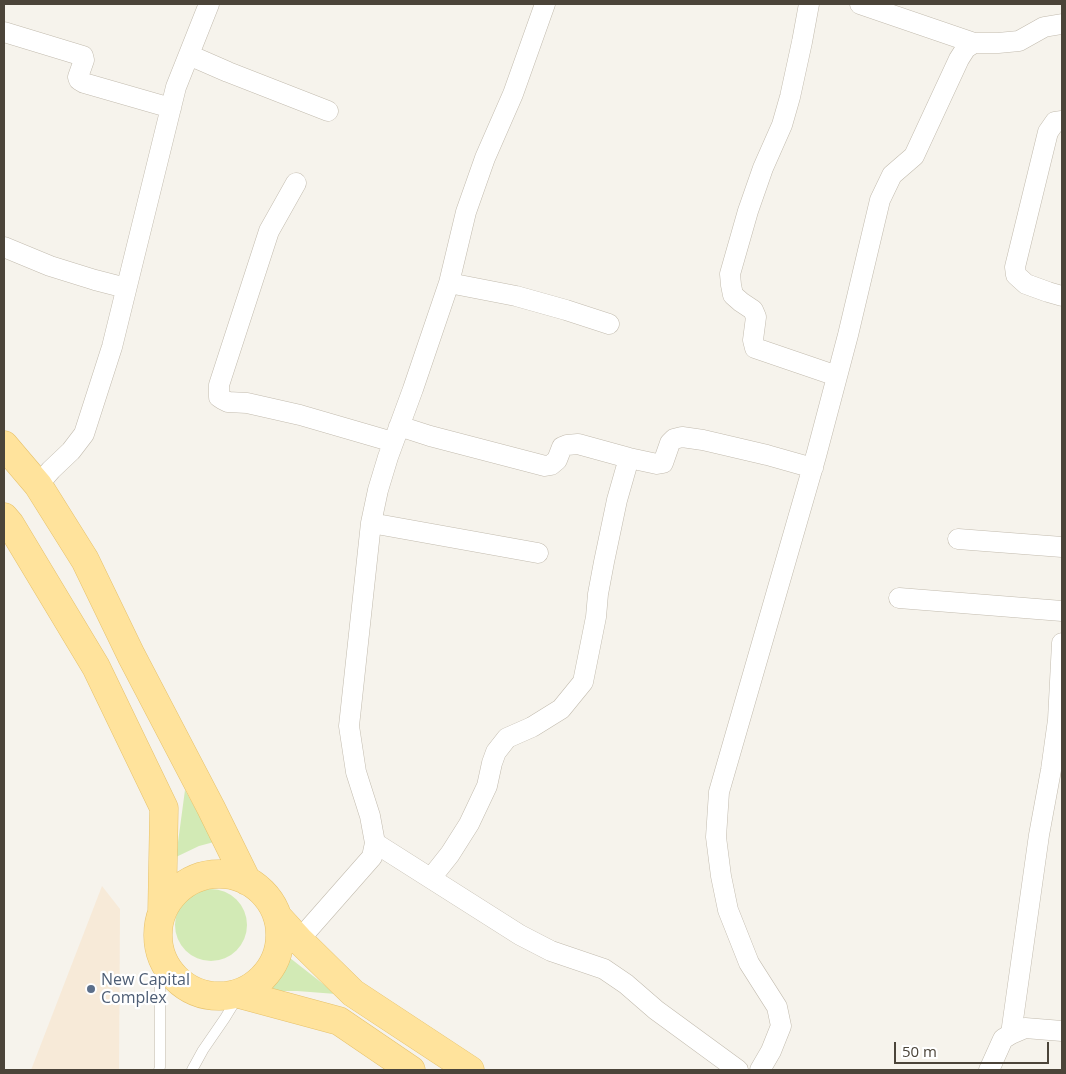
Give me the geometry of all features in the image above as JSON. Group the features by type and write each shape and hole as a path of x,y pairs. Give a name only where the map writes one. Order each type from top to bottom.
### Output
{"main road":[{"path":"4,445 38,485 85,560 131,655 247,881"},
{"path":"6,522 96,667 164,808 162,913 158,933 160,954 169,971 183,985 201,994 220,997 239,994 256,984 269,970 277,954 280,934 277,916"},
{"path":"162,913 172,896 188,882 207,875 228,874 247,881 260,890 270,902 277,916 353,993 470,1070"},
{"path":"239,994 339,1021 407,1069"}],"street":[{"path":"38,485 71,451 84,434 112,348 176,87 209,4"},
{"path":"299,940 372,858 375,843 370,816 356,772 349,726 371,524 378,490 396,434 449,283 466,212 485,158 513,94 545,4"},
{"path":"809,4 782,125 763,168 748,211 733,262 730,280 733,295 753,310 756,317 753,340 755,348 838,376"},
{"path":"860,4 974,43 998,43 1019,40 1044,27 1062,24"},
{"path":"4,32 83,56 84,60 78,77 84,83 170,108"},
{"path":"760,1070 781,1026 778,1007 749,963 728,910 716,837 719,792 813,468 838,376 880,200 892,175 914,156 959,59 966,48 974,43"},
{"path":"189,55 328,110"},
{"path":"1062,121 1055,122 1048,132 1015,267 1016,275 1026,284 1062,296"},
{"path":"296,183 269,231 219,385 219,397 222,400 247,403 396,434 430,436 545,466 552,465 558,460 562,447 578,444 629,458 656,464 663,463 670,443 674,439 682,437 767,455 813,468"},
{"path":"4,247 50,266 126,288"},
{"path":"449,283 516,296 608,324"},
{"path":"431,878 450,854 468,824 487,786 496,752 507,738 532,727 561,709 582,682 617,500 629,458"},
{"path":"371,524 538,553"},
{"path":"958,539 1062,547"},
{"path":"899,598 1062,611"},
{"path":"1010,1034 1058,720 1062,643"},
{"path":"375,843 520,935 551,951 604,970 626,984 656,1010 738,1070"},
{"path":"989,1070 1003,1039 1010,1034 1025,1028 1062,1031"}],"lane":[{"path":"159,1070 160,954"},
{"path":"192,1070 203,1050 226,1018 239,994"}],"shaded area":[{"name":"New Capital Complex","path":"102,886 120,909 119,1070 31,1070"}],"green space":[{"path":"185,790 214,842 199,846 176,857"},
{"path":"211,889 225,892 237,899 244,911 247,925 244,939 237,951 225,958 211,961 197,958 185,951 178,939 175,925 178,911 185,899 197,892"},
{"path":"290,958 336,994 268,991 282,974"}],"place":[{"name":"New Capital Complex","path":"91,989"}]}
